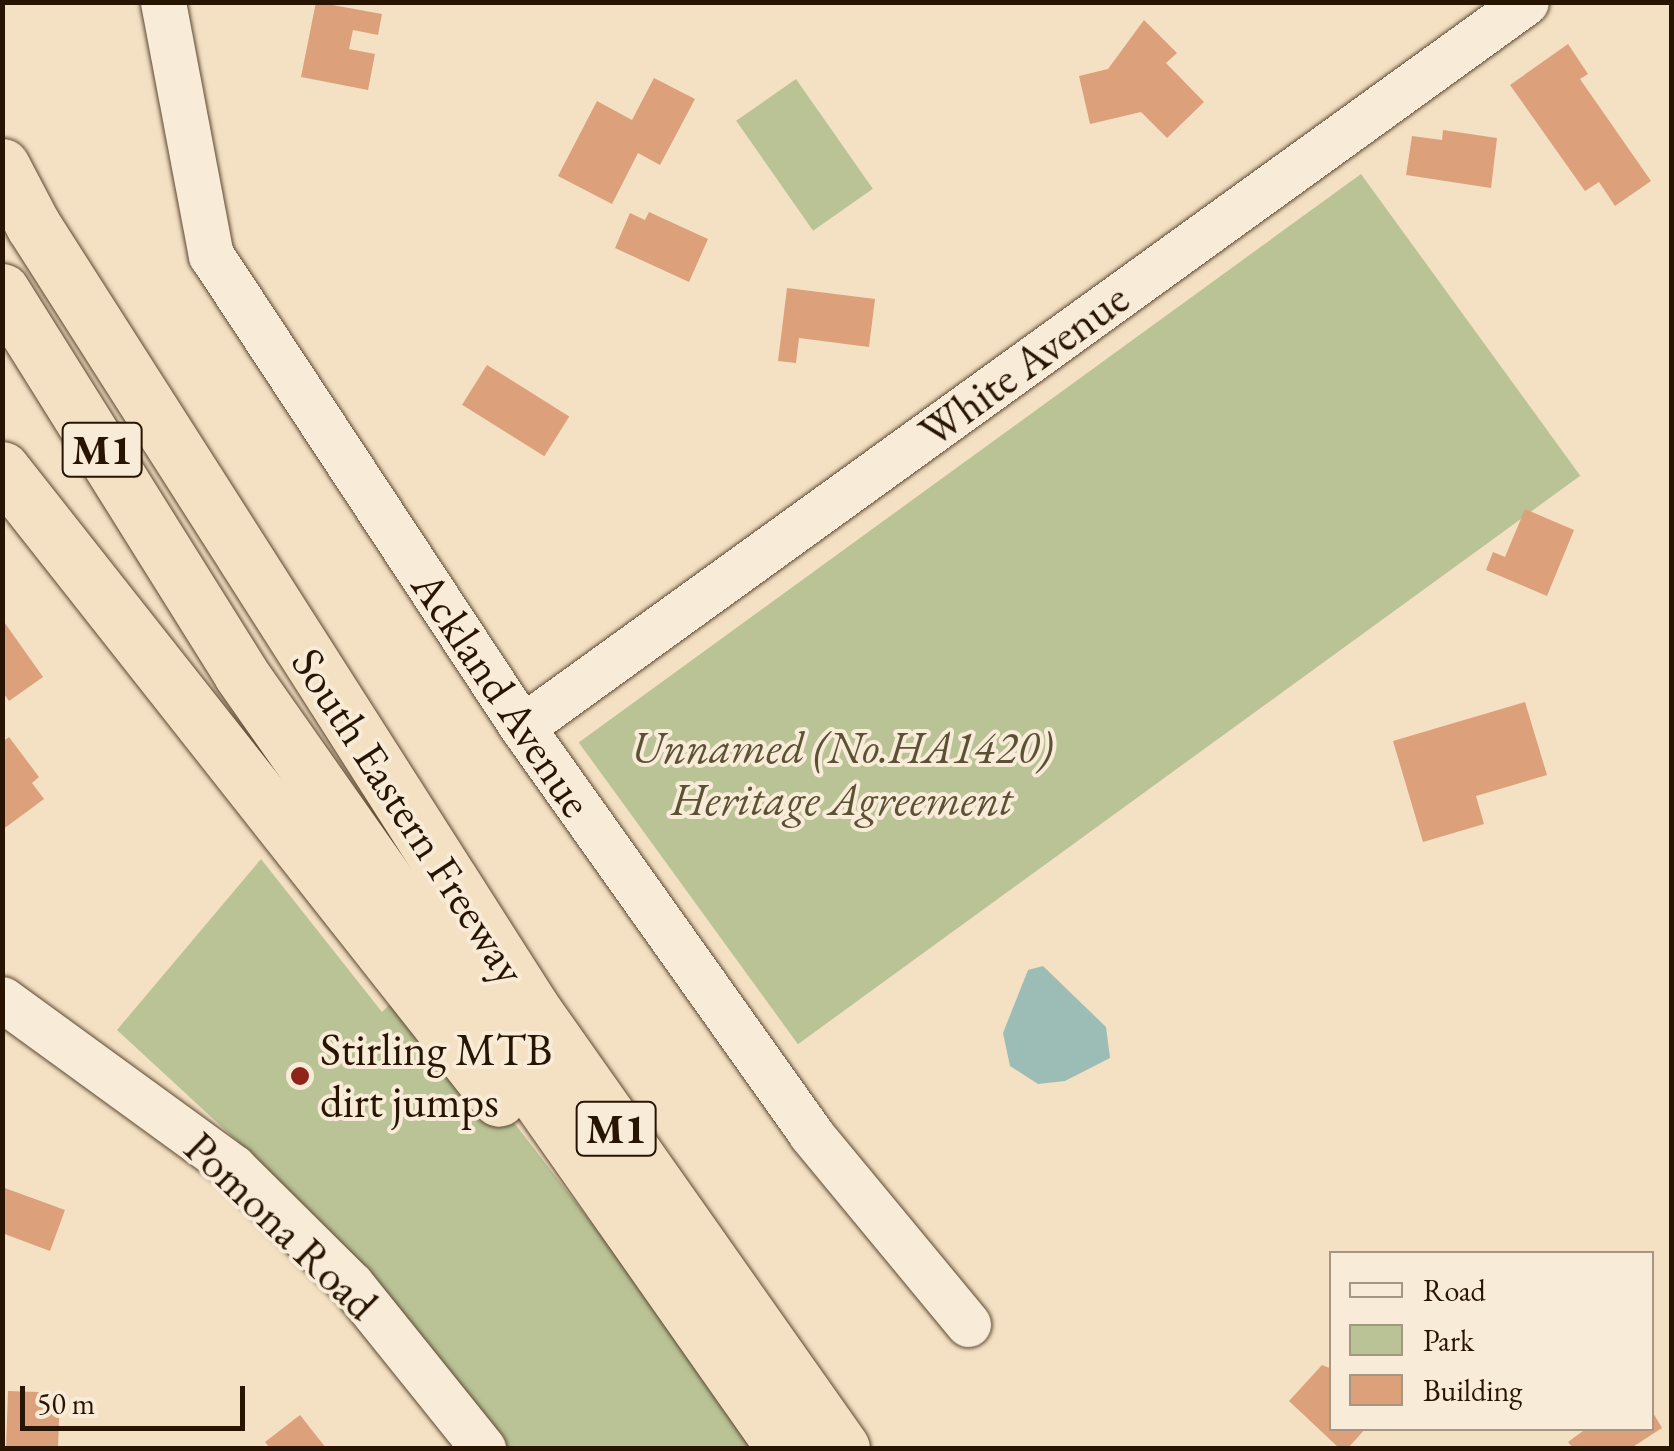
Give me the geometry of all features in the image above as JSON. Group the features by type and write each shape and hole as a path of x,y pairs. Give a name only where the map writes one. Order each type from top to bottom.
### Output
{"highway":[{"name":"South Eastern Freeway","path":"2,166 43,241 532,1008 842,1448"},
{"name":"South Eastern Freeway","path":"2,291 241,674 779,1442"},
{"path":"2,469 690,1347 779,1442"}],"street":[{"name":"Ackland Avenue","path":"163,2 210,256 522,727 810,1133 968,1324"},
{"name":"White Avenue","path":"522,727 1526,2"},
{"name":"Pomona Road","path":"2,998 233,1167 350,1284 482,1448"}],"green space":[{"path":"796,79 873,189 813,231 736,121"},
{"name":"Unnamed (No.HA1420) Heritage Agreement","path":"1361,174 1580,476 798,1044 579,742"},
{"path":"261,859 382,1012 408,986 615,1253 784,1448 483,1448 248,1151 117,1030"}],"water":[{"path":"1043,966 1106,1027 1110,1058 1065,1081 1038,1084 1010,1066 1003,1033 1028,970"}],"building":[{"path":"316,2 382,14 378,35 353,30 349,49 375,54 368,90 301,77"},
{"path":"1144,20 1177,53 1166,63 1204,102 1167,138 1141,112 1090,124 1079,76 1108,69"},
{"path":"1568,44 1588,74 1580,79 1651,181 1615,206 1599,182 1585,191 1510,85"},
{"path":"654,78 695,99 660,165 638,153 612,204 558,176 597,101 632,120"},
{"path":"1443,130 1497,138 1491,188 1406,175 1412,136 1442,140"},
{"path":"649,212 708,239 689,282 615,248 630,213 645,220"},
{"path":"787,288 875,299 869,347 799,338 796,363 778,361"},
{"path":"487,365 569,416 544,456 462,405"},
{"path":"1525,509 1574,530 1547,596 1486,570 1493,552 1505,557"},
{"path":"2,619 43,677 9,701 2,691"},
{"path":"1525,702 1547,775 1476,796 1484,824 1423,842 1393,741"},
{"path":"9,737 39,777 32,783 44,799 2,830 2,742"},
{"path":"2,1187 65,1210 50,1251 2,1233"},
{"path":"1322,1365 1329,1368 1329,1431 1363,1431 1348,1448 1339,1448 1289,1401"},
{"path":"8,1391 60,1393 58,1448 6,1448"},
{"path":"1654,1414 1662,1428 1631,1448 1573,1448 1568,1442 1583,1431 1654,1431"},
{"path":"300,1415 326,1448 270,1448 265,1442"}],"place":[{"name":"Stirling MTB dirt jumps","path":"300,1076"}]}
